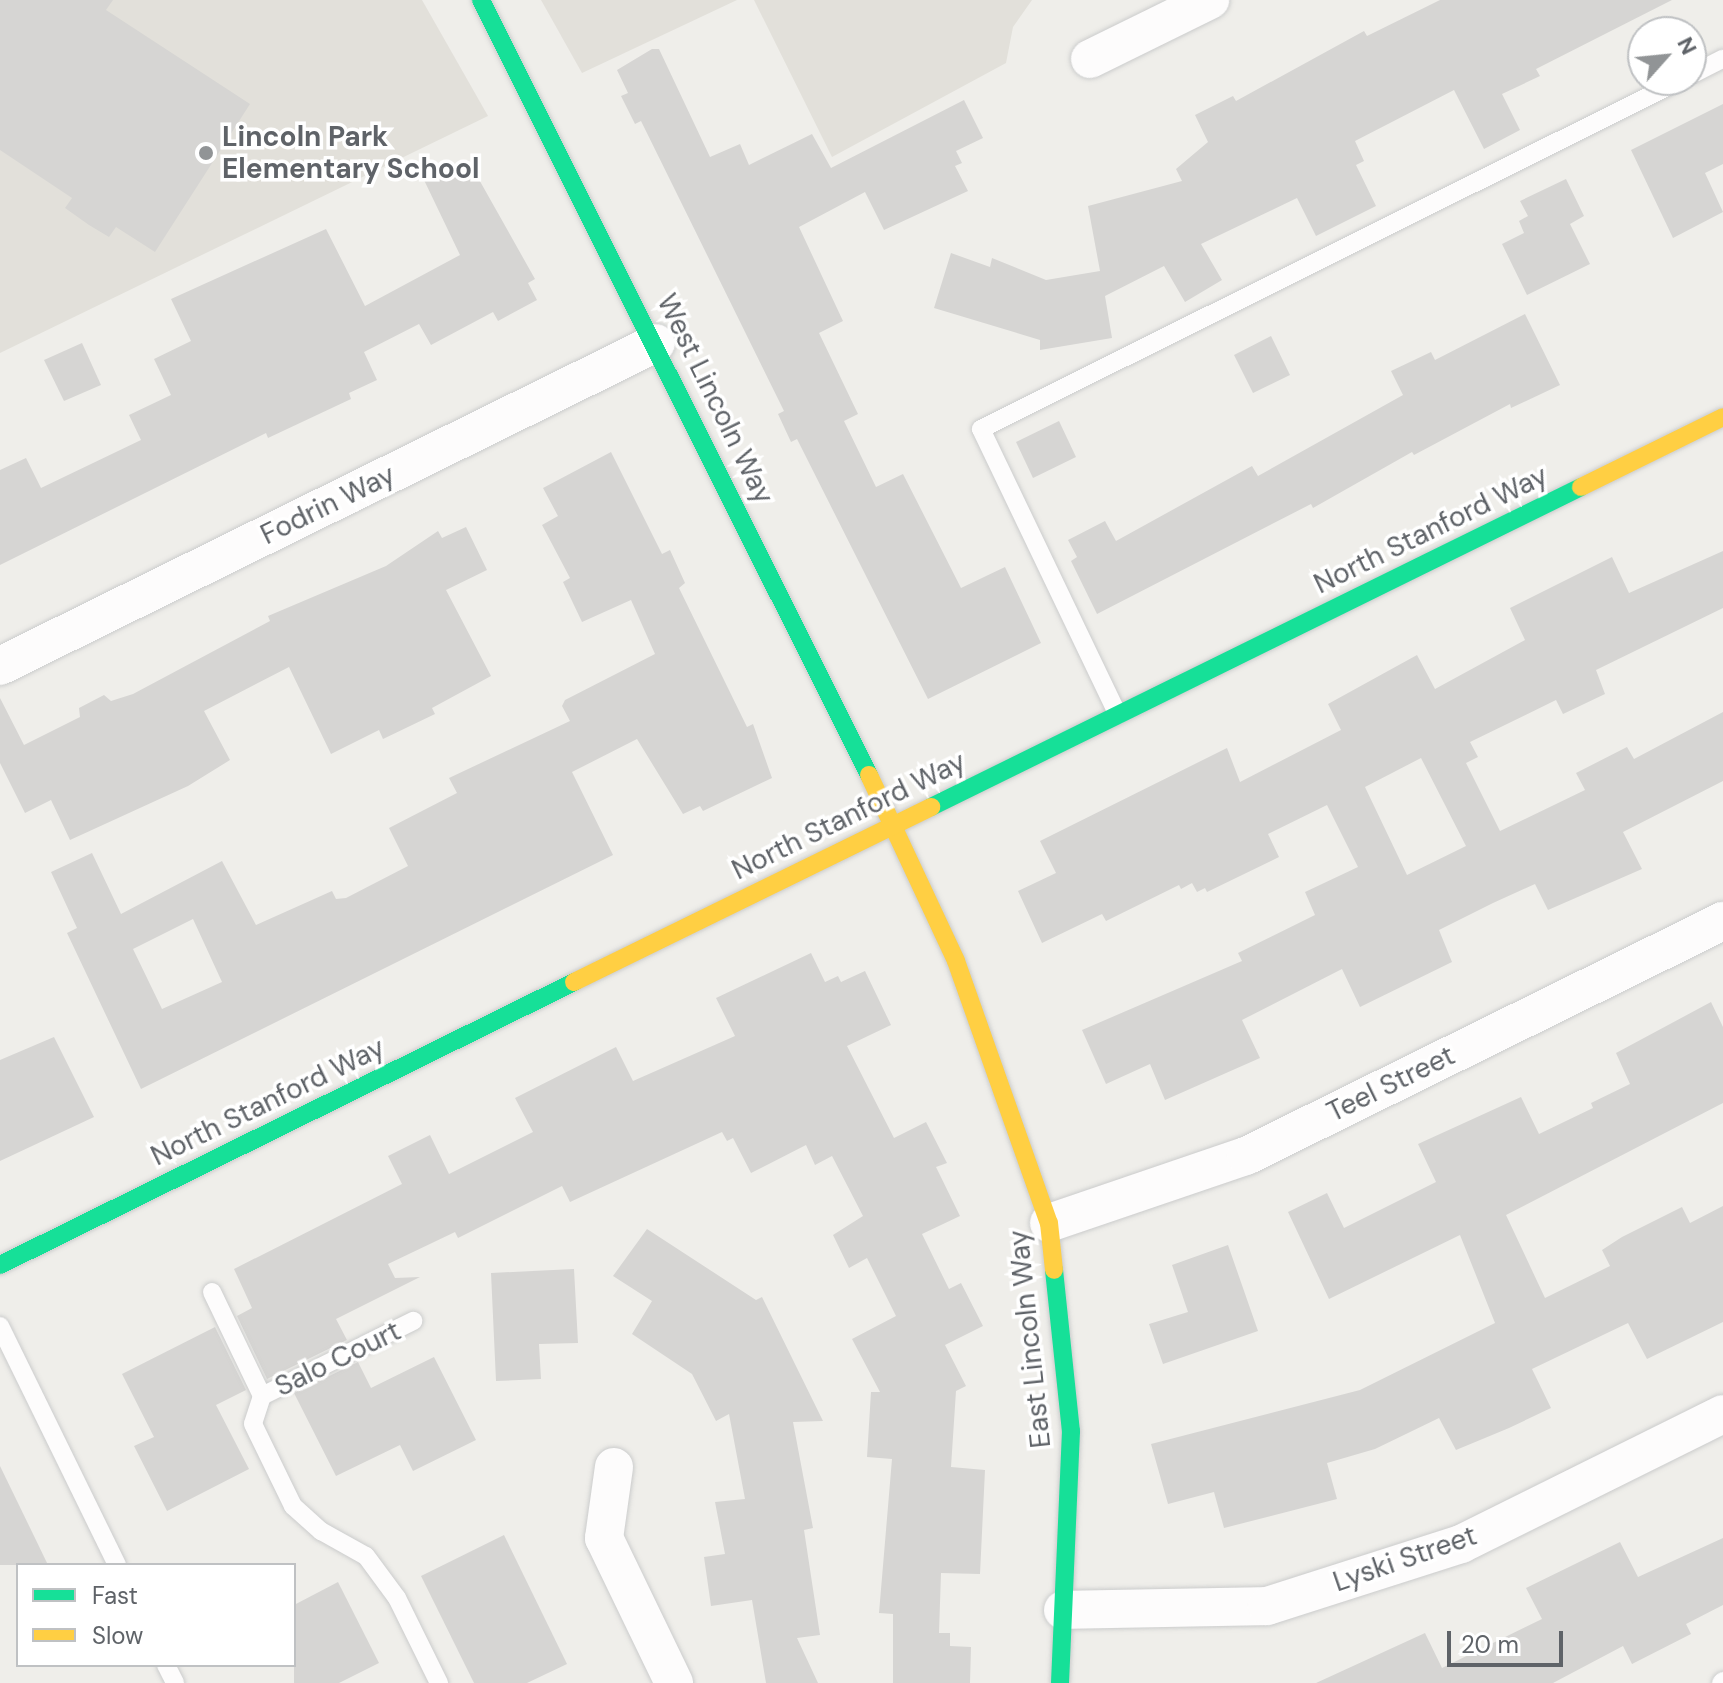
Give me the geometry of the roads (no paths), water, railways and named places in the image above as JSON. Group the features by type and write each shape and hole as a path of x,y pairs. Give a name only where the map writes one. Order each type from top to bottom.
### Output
{"street":[{"name":"West Lincoln Way","path":"481,0 656,343 894,825"},
{"path":"1090,59 1210,0"},
{"name":"Fodrin Way","path":"0,666 656,343"},
{"name":"North Stanford Way","path":"0,1265 1723,417"},
{"name":"East Lincoln Way","path":"894,825 956,961 1049,1223 1071,1431 1060,1683"},
{"name":"Teel Street","path":"1049,1223 1246,1156 1723,921"},
{"name":"Lyski Street","path":"1063,1610 1267,1606 1461,1544 1723,1414"},
{"path":"614,1467 604,1538 674,1683"}],"lane":[{"path":"1118,715 981,429 1649,96"},
{"path":"212,1292 262,1396 253,1424 293,1506 321,1531 366,1556 397,1598 433,1681"},
{"name":"Salo Court","path":"262,1396 413,1321"},
{"path":"0,1326 116,1563"}],"place":[{"name":"Lincoln Park Elementary School","path":"206,153"}]}
